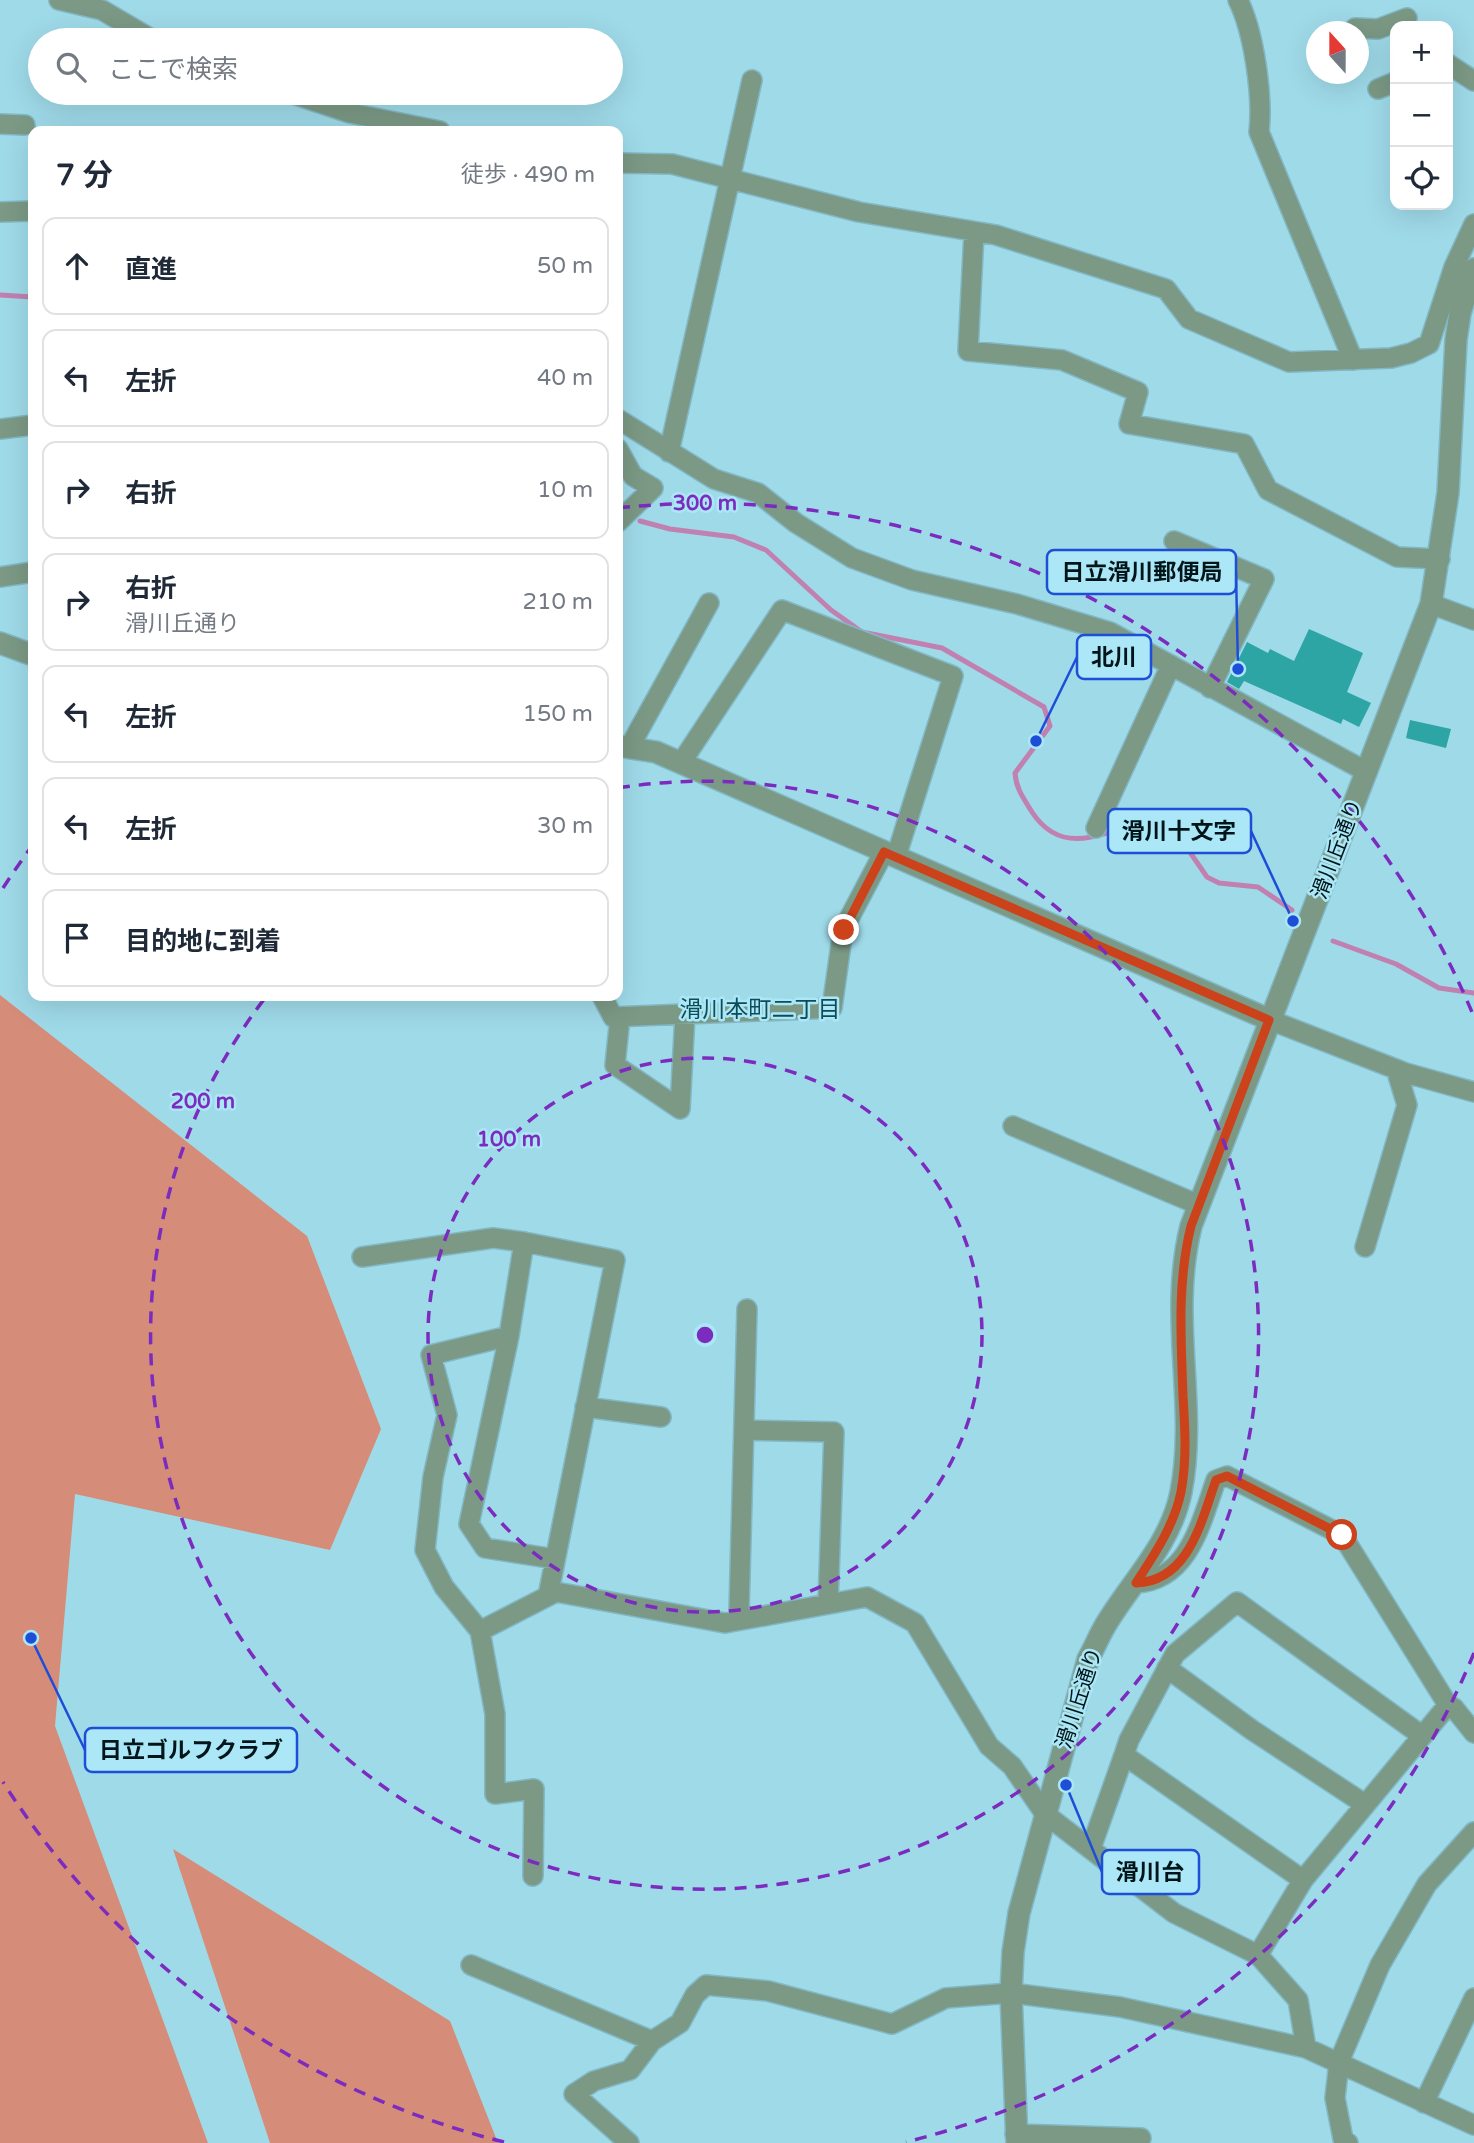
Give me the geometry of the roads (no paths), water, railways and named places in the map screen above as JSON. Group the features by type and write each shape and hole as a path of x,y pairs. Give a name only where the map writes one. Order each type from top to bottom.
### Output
{"street":[{"path":"59,0 102,10 133,28"},
{"path":"1238,0 1246,16 1261,112 1259,132 1353,360"},
{"path":"1369,29 1378,29 1405,15"},
{"path":"1453,67 1474,81"},
{"path":"669,452 752,80"},
{"path":"326,105 350,113 415,126"},
{"path":"0,124 25,125"},
{"path":"623,163 672,164 859,212 996,235 1166,289 1189,319 1289,362 1401,355 1429,344 1467,269 1474,224"},
{"path":"0,212 28,211"},
{"path":"974,232 968,351 1062,360 1138,392 1129,424 1244,444 1268,491 1397,557 1440,559"},
{"name":"滑川丘通り","path":"1016,2139 1011,1993 1019,1913 1088,1659 1108,1621 1157,1550 1181,1494 1186,1457 1181,1277 1191,1226 1431,604 1448,493 1467,314 1467,269"},
{"path":"623,422 714,479 758,493 796,523 852,558 912,580 1017,604 1110,632 1367,772"},
{"path":"0,429 28,426"},
{"path":"623,458 633,476 653,488 623,517"},
{"path":"1174,541 1264,579 1210,688"},
{"path":"0,578 28,573"},
{"path":"709,603 624,747 656,752 1269,1020 1396,1069 1474,1092"},
{"path":"1431,604 1474,620"},
{"path":"605,1001 613,1017 832,1008 844,930 890,854 953,676 782,610 681,763"},
{"path":"0,643 28,653"},
{"path":"1096,828 1170,667"},
{"path":"620,1017 615,1065 680,1109 685,1014"},
{"path":"1366,1247 1407,1105 1396,1069"},
{"path":"1013,1126 1199,1205"},
{"path":"362,1257 494,1238 615,1260 548,1596"},
{"path":"524,1242 509,1336 468,1524 485,1548 555,1559"},
{"path":"739,1612 747,1309"},
{"path":"509,1336 430,1355 447,1415 433,1477 425,1550 444,1587 480,1631 495,1714 495,1794 534,1789 533,1876"},
{"path":"585,1407 661,1417"},
{"path":"744,1430 834,1432 828,1604"},
{"path":"1136,1583 1153,1582 1169,1574 1198,1530 1216,1480 1227,1476 1342,1535 1448,1705 1454,1707 1474,1733"},
{"path":"480,1631 556,1592 725,1623 867,1597 915,1623 989,1746 1013,1766 1045,1814 1174,1913 1258,1955 1298,2000 1306,2048"},
{"path":"1091,1848 1129,1740 1175,1654 1237,1602 1421,1735"},
{"path":"1167,1668 1252,1730 1363,1803"},
{"path":"1258,1955 1303,1880 1363,1803 1448,1705"},
{"path":"1124,1755 1303,1880"},
{"path":"1348,2143 1343,2139 1335,2098 1339,2062 1387,1953 1427,1884 1474,1832"},
{"path":"471,1965 652,2041"},
{"path":"629,2143 574,2094 594,2081 630,2070 652,2041 680,2023 695,1995 706,1985 768,1991 892,2024 946,1998 1011,1993 1120,2007 1306,2048 1474,2125"},
{"path":"1424,2102 1474,1998"},
{"path":"1016,2139 1141,2138"}],"waterway":[{"path":"0,295 28,297"},
{"path":"640,521 670,529 734,537 766,550 831,610 862,632 942,648 1044,707 1050,726 1015,773 1019,789 1032,812 1045,827 1058,835 1089,838 1154,816 1165,816 1207,877 1219,883 1258,887 1292,910"},
{"path":"1333,941 1396,964 1439,988 1474,993"}],"place":[{"name":"日立滑川郵便局","path":"1238,669"},
{"name":"北川","path":"1036,741"},
{"name":"滑川十文字","path":"1293,921"},
{"name":"日立ゴルフクラブ","path":"31,1638"},
{"name":"滑川台","path":"1066,1785"}],"district":[{"name":"滑川本町二丁目","path":"760,1009"}]}
